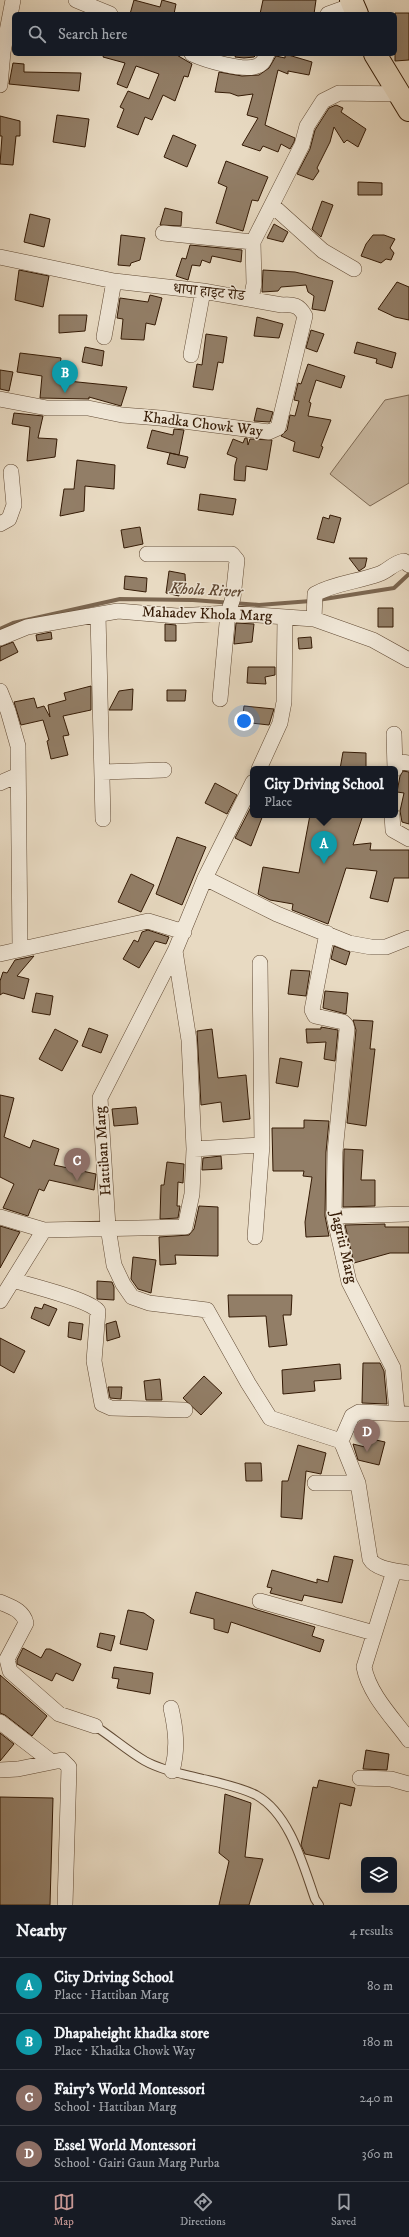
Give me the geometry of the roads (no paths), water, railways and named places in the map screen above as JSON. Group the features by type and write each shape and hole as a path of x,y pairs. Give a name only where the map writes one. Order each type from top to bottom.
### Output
{"main road":[{"path":"376,56 404,102"}],"street":[{"path":"0,85 3,52 14,0"},
{"path":"76,0 105,12"},
{"path":"334,12 354,6"},
{"path":"196,56 250,68 262,63 266,56"},
{"path":"163,233 253,242 273,206 302,145 307,126 323,100 339,93 404,102"},
{"path":"273,206 323,251 354,269"},
{"name":"धापा हाइट रोड","path":"0,257 114,281 251,299 254,284 253,242"},
{"path":"104,337 114,281"},
{"path":"191,354 203,292"},
{"name":"Khadka Chowk Way","path":"0,399 47,408 88,408 122,415 160,418 256,432 275,431 278,428 284,410 305,316 298,306 293,304 282,305 251,299"},
{"path":"0,524 9,519 14,505 11,472"},
{"path":"147,554 235,556 237,560 230,606 220,699"},
{"path":"315,606 334,585 379,574 395,563 404,561 409,565"},
{"name":"Mahadev Khola Marg","path":"0,638 27,627 118,611 177,616 230,606 285,617 315,606 409,660"},
{"path":"98,615 103,819"},
{"path":"260,766 280,723 284,702 285,617"},
{"path":"0,692 4,712 18,746 20,948"},
{"path":"394,734 400,765"},
{"path":"102,772 164,770"},
{"path":"0,783 18,775"},
{"name":"Hattiban Marg","path":"250,788 205,878 175,951 100,1098 108,1227 114,1266 123,1284 132,1296 149,1303 207,1310 248,1383 270,1418 341,1441"},
{"path":"392,818 393,830 409,839"},
{"path":"205,878 277,914 349,943 371,947 386,947 409,938"},
{"path":"0,954 20,948 148,921 184,932"},
{"name":"Jagriti Marg","path":"326,933 313,1013 346,1025 343,1082 335,1152 334,1216 349,1282 393,1368 403,1413"},
{"path":"0,1217 44,1230 108,1227 185,1227 192,1194 194,1149 189,1040 175,951"},
{"path":"255,1237 262,1145 260,963"},
{"path":"194,1149 262,1145"},
{"path":"334,1216 409,1214"},
{"path":"0,1301 44,1230"},
{"path":"13,1280 80,1301 94,1307 98,1311 94,1361 102,1404 111,1408 185,1410"},
{"path":"403,1413 359,1412 352,1416 341,1441 358,1482 370,1559 376,1565 394,1571 409,1572"},
{"path":"315,1483 358,1482"},
{"path":"394,1571 364,1666 366,1680 409,1740"},
{"path":"260,1601 374,1633"},
{"path":"0,1602 24,1616 26,1623 7,1659 10,1671 59,1714 95,1726"},
{"path":"171,1708 176,1737 177,1754 172,1771"},
{"path":"0,1722 52,1762"},
{"path":"0,1770 18,1769 62,1760 69,1767 65,1905"},
{"path":"360,1778 391,1780 409,1784"}],"lane":[{"path":"95,1726 145,1761 172,1771 222,1784 256,1796 273,1810 288,1831 300,1853 317,1902"}],"waterway":[{"name":"Khola River","path":"318,600 394,588 409,574"},
{"name":"Khola River","path":"0,629 13,623 120,599 193,600 259,605 311,601"}],"place":[{"name":"Dhapaheight khadka store","path":"65,393"},
{"name":"City Driving School","path":"324,864"},
{"name":"Fairy's World Montessori","path":"77,1181"},
{"name":"Essel World Montessori","path":"367,1452"}]}
